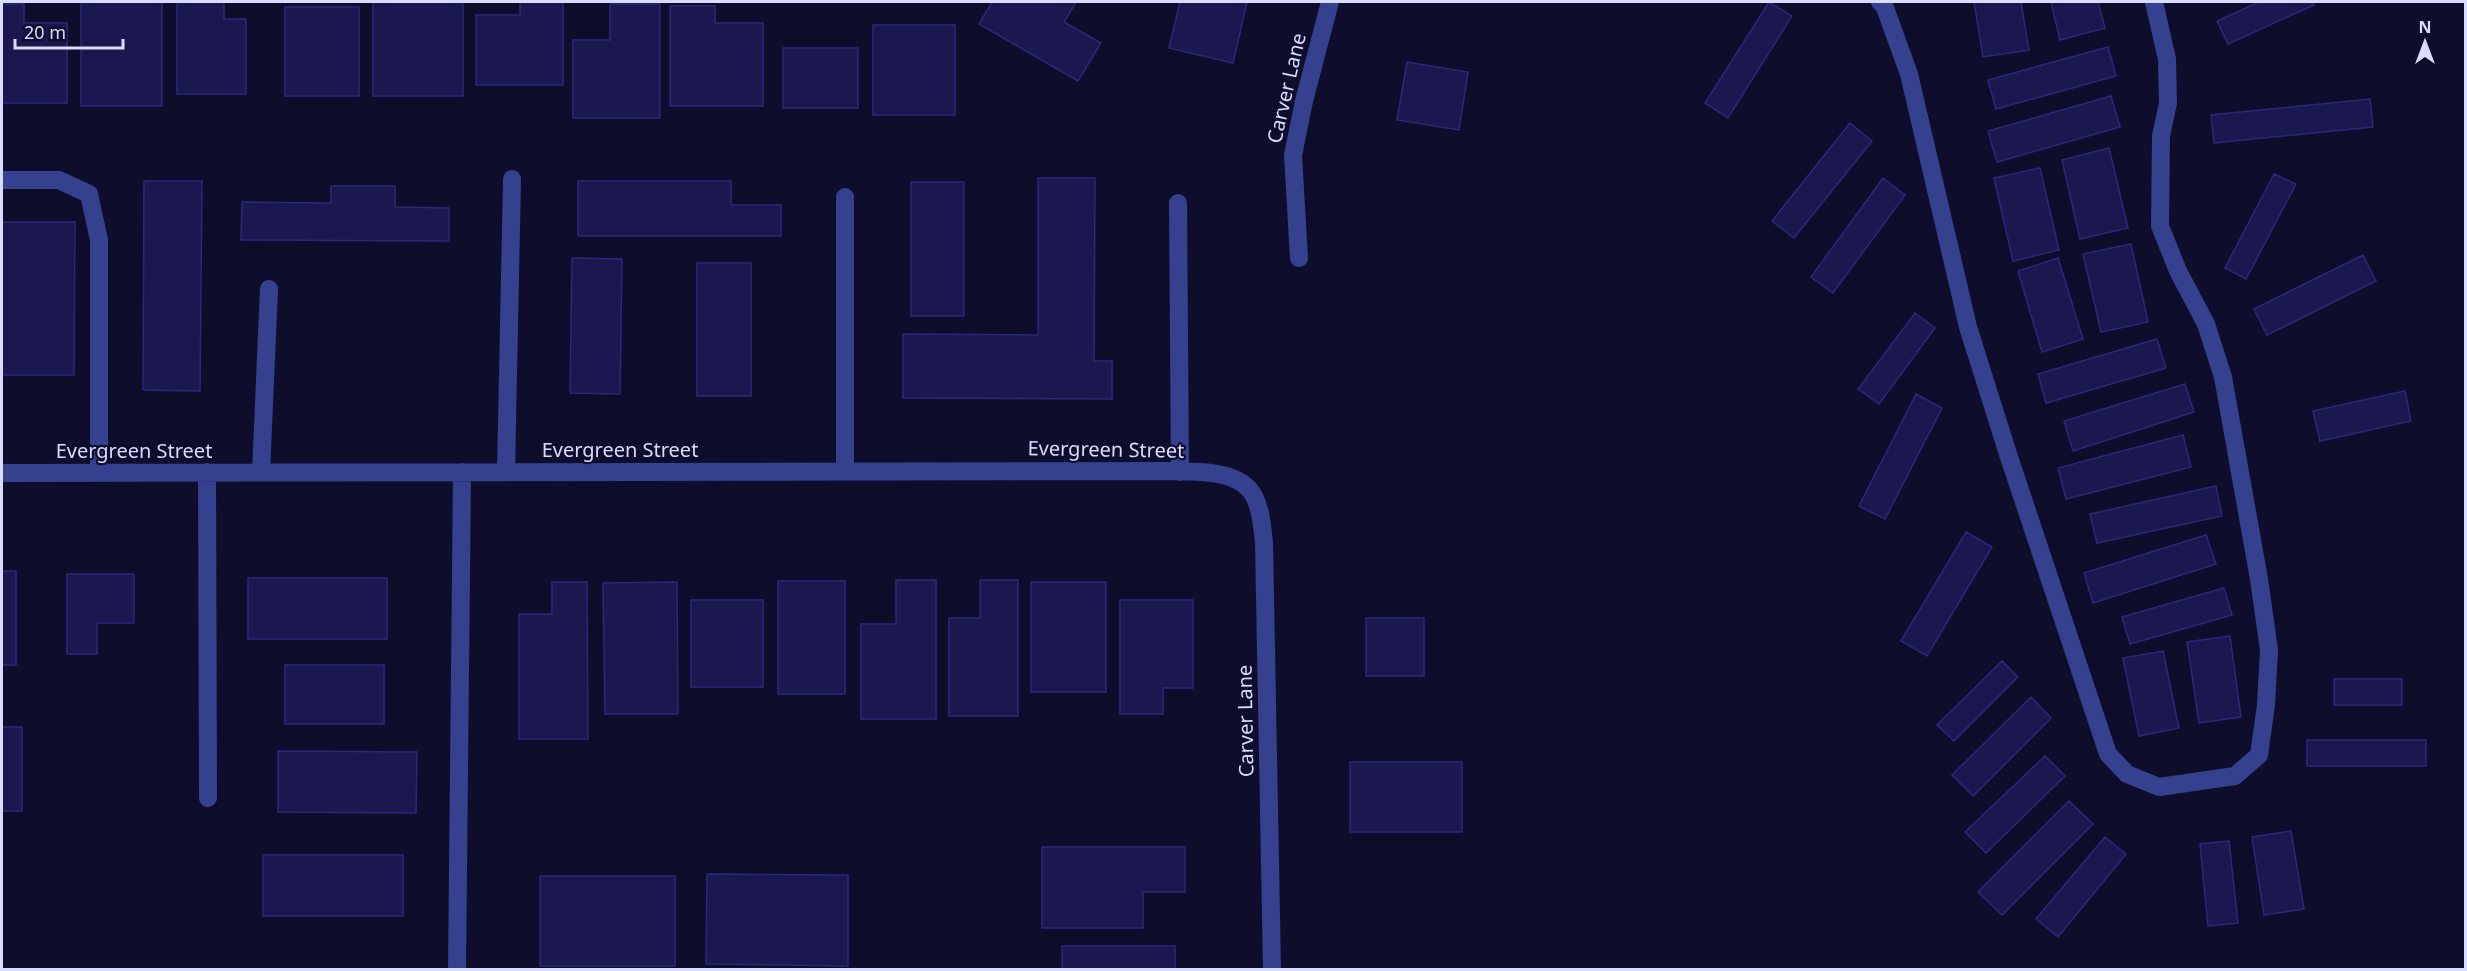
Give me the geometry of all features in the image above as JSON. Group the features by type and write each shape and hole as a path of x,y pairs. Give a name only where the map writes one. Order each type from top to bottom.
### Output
{"street":[{"name":"Carver Lane","path":"1299,258 1293,155 1304,101 1330,2"},
{"path":"1880,2 1884,5 1909,74 1968,327 2108,754 2127,774 2159,787 2235,776 2259,755 2266,705 2269,650 2259,579 2223,377 2206,324 2178,271 2160,226 2161,136 2168,103 2167,59 2154,2"},
{"path":"506,472 512,179"},
{"path":"2,180 59,180 89,194 99,240 99,473"},
{"path":"845,197 845,471"},
{"path":"1178,203 1180,472"},
{"path":"261,472 269,289"},
{"path":"207,472 208,798"},
{"path":"457,969 462,472"},
{"name":"Evergreen Street","path":"2,473 1180,472 1222,475 1238,480"},
{"name":"Carver Lane","path":"1238,480 1252,493 1260,511 1264,542 1272,969"}],"building":[{"path":"81,2 162,2 162,106 81,106"},
{"path":"177,2 224,2 224,19 246,19 246,94 177,94"},
{"path":"373,2 463,2 463,96 373,96"},
{"path":"520,2 563,2 563,85 476,85 476,15 520,15"},
{"path":"992,2 1076,2 1064,22 1101,43 1078,81 979,24"},
{"path":"1180,2 1247,2 1233,63 1169,48"},
{"path":"1769,2 1792,16 1728,118 1705,103"},
{"path":"1974,2 2021,2 2029,50 1983,57"},
{"path":"2051,2 2098,2 2105,28 2060,40"},
{"path":"2259,2 2313,2 2314,5 2228,44 2217,21"},
{"path":"2,4 24,4 24,23 67,23 67,103 2,103"},
{"path":"610,4 660,4 660,118 573,118 573,40 610,40"},
{"path":"670,6 715,6 715,23 763,23 763,106 670,106"},
{"path":"285,7 359,7 359,96 285,96"},
{"path":"873,25 955,25 955,115 873,115"},
{"path":"2108,47 2116,76 1996,109 1988,80"},
{"path":"783,48 858,48 858,108 783,108"},
{"path":"1407,62 1468,72 1459,130 1397,120"},
{"path":"2111,96 2120,127 1997,162 1988,131"},
{"path":"2370,99 2373,127 2214,143 2211,115"},
{"path":"1850,123 1872,141 1794,238 1772,221"},
{"path":"2109,148 2128,228 2080,239 2062,160"},
{"path":"2040,168 2059,250 2013,261 1994,178"},
{"path":"2274,174 2296,184 2246,279 2225,268"},
{"path":"1038,178 1095,178 1094,361 1112,361 1112,399 903,398 903,334 1038,335"},
{"path":"1883,178 1905,195 1833,293 1811,277"},
{"path":"144,181 202,181 200,391 143,390"},
{"path":"578,181 731,181 731,205 781,205 781,236 578,236"},
{"path":"911,182 964,182 964,316 911,316"},
{"path":"331,186 395,186 395,207 449,208 449,241 241,240 242,202 331,203"},
{"path":"2,222 75,222 74,375 2,375"},
{"path":"2131,244 2148,322 2101,332 2083,254"},
{"path":"2363,255 2376,281 2267,335 2254,309"},
{"path":"572,258 622,259 620,394 570,393"},
{"path":"2058,258 2083,339 2042,352 2018,271"},
{"path":"697,263 751,263 751,396 697,396"},
{"path":"1915,313 1935,328 1879,404 1858,389"},
{"path":"2157,339 2166,368 2046,403 2038,374"},
{"path":"2185,384 2194,412 2073,451 2064,421"},
{"path":"2405,391 2411,421 2320,441 2313,411"},
{"path":"1916,394 1942,408 1885,519 1859,506"},
{"path":"2183,435 2191,467 2066,499 2058,468"},
{"path":"2216,486 2222,516 2097,543 2090,514"},
{"path":"1966,532 1992,547 1927,656 1901,641"},
{"path":"2206,535 2216,564 2093,603 2084,573"},
{"path":"2,571 16,571 16,665 2,665"},
{"path":"67,574 134,574 134,623 97,623 97,654 67,654"},
{"path":"248,578 387,578 387,639 248,639"},
{"path":"896,580 936,580 936,719 861,719 861,624 896,624"},
{"path":"980,580 1018,580 1018,716 949,716 949,618 980,618"},
{"path":"778,581 845,581 845,694 778,694"},
{"path":"552,582 587,582 588,739 519,739 519,614 552,614"},
{"path":"677,582 678,714 605,714 603,583"},
{"path":"1031,582 1106,582 1106,692 1031,692"},
{"path":"2224,588 2232,615 2130,644 2122,617"},
{"path":"691,600 763,600 763,687 691,687"},
{"path":"1120,600 1193,600 1193,688 1163,688 1163,714 1120,714"},
{"path":"1366,618 1424,618 1424,676 1366,676"},
{"path":"2230,636 2241,717 2199,723 2187,642"},
{"path":"2163,651 2179,728 2139,736 2123,658"},
{"path":"2002,661 2018,677 1954,741 1937,725"},
{"path":"285,665 384,665 384,724 285,724"},
{"path":"2334,679 2402,679 2402,705 2334,705"},
{"path":"2031,697 2051,718 1973,796 1952,775"},
{"path":"2,727 22,727 22,811 2,811"},
{"path":"2307,740 2426,740 2426,766 2307,766"},
{"path":"278,751 417,752 416,813 278,812"},
{"path":"2045,756 2065,776 1986,853 1965,832"},
{"path":"1350,762 1462,762 1462,832 1350,832"},
{"path":"2069,801 2093,824 2002,915 1978,892"},
{"path":"2291,831 2304,909 2264,915 2252,837"},
{"path":"2105,837 2126,854 2058,937 2036,919"},
{"path":"2229,841 2238,923 2208,926 2200,844"},
{"path":"1042,847 1185,847 1185,892 1143,892 1143,928 1042,928"},
{"path":"263,855 403,855 403,916 263,916"},
{"path":"707,874 848,875 848,966 706,964"},
{"path":"540,876 675,876 675,966 540,966"},
{"path":"1062,946 1175,946 1175,970 1062,970"}]}
